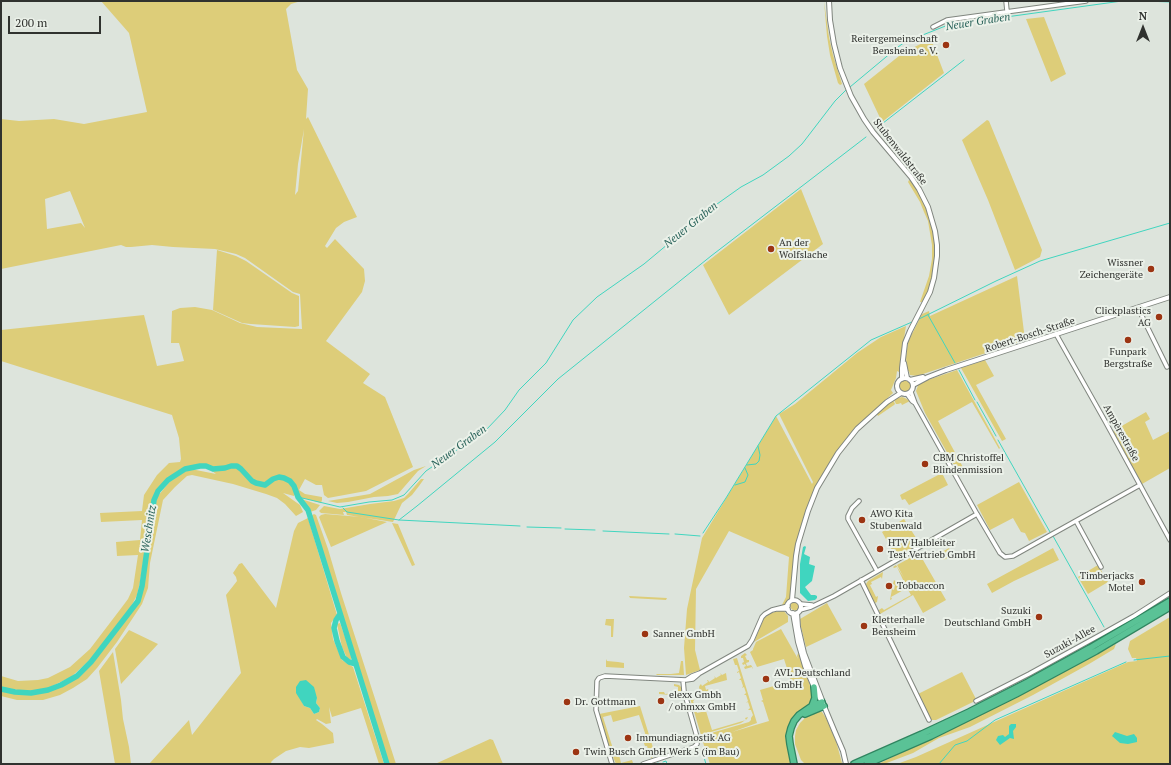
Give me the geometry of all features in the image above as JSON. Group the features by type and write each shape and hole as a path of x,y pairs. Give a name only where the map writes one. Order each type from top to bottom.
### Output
{"highway":[{"path":"854,764 929,731 1028,682 1170,601"},
{"path":"867,764 931,736 1016,694 1096,651 1170,607"},
{"path":"812,706 815,698 814,687"},
{"path":"794,764 789,736 794,721 799,715 812,706 823,704"},
{"path":"799,764 794,754 792,744 793,728 796,722 806,713 823,704"}],"street":[{"name":"Stubenwaldstraße","path":"829,1 830,20 834,44 851,96 873,132 911,177 919,189 928,206 935,231 937,245 936,269 930,292 917,316 906,343 903,359 906,379"},
{"path":"1006,1 1007,11"},
{"path":"933,27 947,20 1086,1"},
{"name":"Robert-Bosch-Straße","path":"906,379 928,376 1170,297"},
{"path":"1138,308 1167,367"},
{"name":"Ampèrestraße","path":"1056,334 1170,540"},
{"name":"Robert-Bosch-Straße","path":"914,385 928,376"},
{"path":"887,402 897,388 898,382 906,379 914,385 911,392 915,403 977,514 1000,553 1005,557 1013,556 1140,486"},
{"path":"897,388 901,393 906,394 911,392"},
{"path":"794,600 796,556 801,533 817,488 834,458 857,429 887,402 901,393"},
{"path":"906,394 912,402 915,403"},
{"path":"859,501 852,508 848,516 848,520 877,571"},
{"path":"788,608 790,612 795,613 816,605 977,514"},
{"path":"1076,521 1101,567"},
{"path":"861,580 929,720"},
{"name":"Suzuki-Allee","path":"976,702 1030,674 1134,616 1170,593"},
{"path":"794,600 808,606 816,605"},
{"path":"788,608 789,603 794,600"},
{"path":"800,610 801,604"},
{"path":"612,764 597,715 597,681 599,678 606,676 685,680 693,678 748,646 762,617 769,611 788,608"},
{"path":"795,613 801,653 814,687 843,751 845,762"},
{"path":"795,613 804,653 823,704"},
{"path":"644,764 694,747 697,744 697,737 684,691 685,680"}],"shaded area":[{"path":"101,1 301,1 291,4 286,9 297,70 308,89 306,119 308,117 357,217 344,222 336,228 325,246 327,248 335,239 364,269 365,281 362,292 326,341 370,374 363,383 385,397 413,467 366,491 328,498 324,495 322,485 316,485 305,479 299,490 305,494 322,497 322,500 321,503 299,497 296,490 294,496 283,493 300,505 303,512 296,516 277,498 233,484 192,475 187,476 163,500 150,563 148,588 142,604 117,642 87,679 73,688 60,695 43,700 17,700 1,696 1,691 16,694 48,692 63,686 80,675 93,663 139,602 143,587 155,502 171,480 189,469 189,466 172,475 157,490 153,498 137,595 127,613 91,659 71,677 48,688 36,691 23,691 1,687 1,676 18,681 48,678 70,667 90,649 128,599 133,588 138,555 117,556 116,542 140,540 142,520 101,522 100,513 142,511 144,495 157,475 169,463 180,462 181,459 179,438 172,415 1,361 1,330 144,315 157,366 184,361 179,343 171,343 172,311 180,308 195,307 212,310 240,323 257,327 302,329 300,294 293,292 245,258 236,254 215,249 152,245 126,247 121,245 1,269 1,119 19,121 54,119 84,124 147,112 129,33","holes":["304,129 298,191 295,195 298,164","70,191 85,228 81,223 47,229 45,199","207,467 216,474 191,469"]},
{"path":"824,1 829,37 842,84 840,85 838,83 830,55"},
{"path":"1044,17 1066,74 1051,82 1026,19"},
{"path":"931,39 944,73 882,122 864,84 904,52"},
{"path":"987,120 989,121 1042,250 1040,257 1015,270 988,200 962,140"},
{"path":"909,180 912,181 924,200 935,236 934,272 923,302 920,302 929,276 932,259 932,245 928,221 920,202 908,182"},
{"name":"An der Wolfslache","path":"801,189 823,244 729,315 703,265"},
{"path":"217,250 246,261 292,293 299,296 299,326 295,327 242,323 213,310"},
{"path":"1017,276 1025,340 917,376 910,375 909,371 907,371 906,357 908,342 922,314 929,311 930,316"},
{"path":"906,326 901,357 901,373 897,371 891,390 893,393 859,425 836,452 815,487 800,529 794,558 791,599 785,605 782,605 786,597 789,557 729,531 696,589 695,650 700,670 686,675 684,648 687,609 702,538 776,416 812,484 813,482 779,414 795,404 857,353 881,337"},
{"path":"985,360 994,376 976,385 1006,439 1002,441 961,368"},
{"path":"957,370 1000,448 999,449 972,402 938,421 965,471 959,474 925,413 916,391 919,383"},
{"path":"905,380 909,382 911,386 909,390 905,392 901,390 899,386 901,382"},
{"path":"896,397 902,397 910,401 902,405 901,403 896,404 894,400"},
{"path":"893,400 895,404 878,416 876,413"},
{"path":"1146,412 1150,419 1145,422 1153,440 1170,431 1170,468 1142,484 1113,431"},
{"path":"426,466 418,471 398,494 348,502 337,503 328,501 370,494 414,470"},
{"path":"942,473 948,485 909,505 905,499 902,500 900,495"},
{"path":"421,479 424,479 412,495 402,503 393,522 347,515 346,512 343,512 344,515 321,513 319,511 324,506 340,509 394,501 404,498"},
{"path":"1019,482 1047,532 1029,541 1025,533 1021,532 1013,518 990,530 977,505"},
{"path":"301,499 320,505 316,510 310,512"},
{"path":"314,514 316,515 328,549 396,764 388,764 311,516"},
{"path":"325,514 361,517 387,522 331,547 319,517"},
{"path":"308,518 337,615 331,623 333,639 342,660 353,667 384,764 379,764 361,708 332,717 329,707 331,723 326,724 317,719 316,720 333,733 334,743 309,748 300,747 286,751 274,759 271,762 272,764 149,764 189,720 192,735 241,673 226,595 237,581 233,573 239,564 242,563 276,608 294,531 298,523","holes":["317,698 316,703 320,708 319,712 314,714 310,708 304,706 301,700"]},
{"path":"904,519 920,544 896,557 882,532"},
{"path":"392,523 398,524 415,565 412,566"},
{"path":"949,548 952,556 942,560 938,554"},
{"path":"1053,548 1059,560 992,593 987,584"},
{"path":"919,553 946,600 923,613 913,595 880,614 879,610 882,608 884,610 911,595 907,588 891,597 892,599 890,600 892,589 894,590 895,585 893,584 894,580 900,581 901,583 904,582 897,567 893,567 896,565 904,578 897,565"},
{"path":"1098,565 1108,582 1088,594 1078,577"},
{"path":"883,572 882,579 881,577 871,582 872,584 870,585 876,597 878,596 877,602 875,603 866,584 868,581"},
{"path":"629,596 667,598 666,600 630,598"},
{"path":"795,601 800,606 795,611 790,606"},
{"path":"827,603 842,630 806,647 800,619"},
{"path":"783,610 788,616 788,622 754,642 764,618 771,613"},
{"path":"1170,617 1170,764 897,764 916,757 1128,662 1137,661 1136,658 1132,658 1128,649 1130,641"},
{"path":"606,619 614,619 613,637 611,637 611,626 605,625"},
{"path":"340,623 352,657 351,660 347,658 342,647 337,624"},
{"path":"781,629 798,659 797,656 799,651 813,695 811,704 791,724 792,764 710,764 701,736 749,722 753,715 751,710 748,710 750,708 748,702 746,703 748,701 746,695 744,695 746,693 744,687 742,688 743,686 741,680 739,680 741,678 739,672 737,673 739,671 733,659 737,658 757,723 732,732 769,721 763,702 761,701 763,700 760,690 791,681 784,659 757,667 750,652 753,650 756,642"},
{"path":"129,630 158,644 121,684 115,649"},
{"path":"1116,644 1114,649 1089,664 970,727 939,738 913,753 884,764 878,764 981,715"},
{"path":"113,652 131,764 115,764 99,671"},
{"path":"745,653 747,655 745,656 747,660 749,660 749,662 746,663 747,666 751,665 753,668 753,669 752,667 745,669 745,664 743,665 742,663 744,662 741,656"},
{"path":"606,659 607,661 624,663 624,668 606,667"},
{"path":"681,661 683,661 684,675 656,675 679,673"},
{"path":"962,672 976,699 973,702 936,720 931,720 918,694"},
{"path":"720,673 722,675 726,673 727,680 705,686 709,693 701,695 700,685 701,684 702,686 708,682 707,680 709,682 715,678 714,676 716,678 721,675"},
{"path":"674,684 681,687 682,696 659,694 659,692 664,692 665,694 674,693 678,695 678,687 674,686"},
{"path":"692,697 697,713 706,711 712,730 745,720 741,723 701,735 690,698"},
{"path":"640,706 655,754 651,758 647,746 645,746 642,738 646,736 639,715 613,722 611,715 603,717 614,752 616,752 612,755 599,714"},
{"path":"818,711 822,712 826,718 836,741 842,763 805,764 801,760 795,744 796,730 800,723 808,715"},
{"path":"490,739 493,740 503,764 435,764"},
{"path":"619,755 621,763 632,760 633,763 616,764 613,757"}],"water":[{"path":"805,546 804,554 810,557 809,564 815,566 812,581 805,587 811,595 817,596 815,600 808,601 800,593 800,564 803,547"},
{"path":"306,680 314,687 317,698 316,703 320,708 319,712 314,714 310,708 304,706 296,693 296,687 300,681"},
{"path":"1011,724 1016,724 1013,731 1014,739 1010,738 1000,745 996,740 998,736 1003,735 1005,737 1009,734 1009,726"},
{"path":"1115,732 1127,736 1134,734 1137,738 1137,742 1128,744 1120,743 1112,736"}],"waterway":[{"name":"Neuer Graben","path":"850,87 905,42 948,25 1122,1"},
{"name":"Neuer Graben","path":"1146,1 1170,2"},
{"path":"878,127 964,60"},
{"name":"Neuer Graben","path":"298,497 340,507 392,500 404,495 426,471 486,430 505,410 519,390 546,363 573,320 597,297 644,264 710,209 741,187 763,175 789,156 802,144 835,101 847,89"},
{"path":"399,520 495,442 558,379 711,256 866,137"},
{"path":"919,319 1040,261 1170,223"},
{"path":"928,315 955,363"},
{"path":"703,533 776,416 871,340 912,322"},
{"path":"959,370 975,400"},
{"path":"977,402 996,436"},
{"path":"998,440 1050,532"},
{"path":"747,465 756,464 759,461 760,455 758,446"},
{"name":"Weschnitz","path":"1,689 31,693 48,690 77,676 91,662 138,601 142,586 154,500 158,491 168,480 185,469 200,466 206,466 213,469 237,466 256,483 265,485 273,479 279,477 290,481 294,486 298,497 308,510 387,764"},
{"path":"735,485 745,482 748,475 745,468"},
{"path":"343,508 347,512 399,520 520,526"},
{"path":"527,527 561,528"},
{"path":"565,529 595,530"},
{"path":"603,531 669,534"},
{"path":"675,534 700,536"},
{"path":"1053,536 1104,627"},
{"path":"340,614 336,620 334,628 337,641 343,657 349,662 356,664"},
{"path":"1134,660 1170,656"},
{"path":"939,764 955,745 967,741 995,720 1126,662"},
{"path":"703,754 706,764"},
{"path":"663,762 666,761 667,764"}],"place":[{"name":"Reitergemeinschaft Bensheim e. V.","path":"946,45"},
{"name":"An der Wolfslache","path":"771,249"},
{"name":"Wissner Zeichengeräte","path":"1151,269"},
{"name":"Clickplastics AG","path":"1159,317"},
{"name":"Funpark Bergstraße","path":"1128,340"},
{"name":"CBM Christoffel Blindenmission","path":"925,464"},
{"name":"AWO Kita Stubenwald","path":"862,520"},
{"name":"HTV Halbleiter Test Vertrieb GmbH","path":"880,549"},
{"name":"Timberjacks Motel","path":"1142,582"},
{"name":"Tobbaccon","path":"889,586"},
{"name":"Suzuki Deutschland GmbH","path":"1039,617"},
{"name":"Kletterhalle Bensheim","path":"864,626"},
{"name":"Sanner GmbH","path":"645,634"},
{"name":"AVL Deutschland GmbH","path":"766,679"},
{"name":"elexx Gmbh / ohmxx GmbH","path":"661,701"},
{"name":"Dr. Gottmann","path":"567,702"},
{"name":"Immundiagnostik AG","path":"628,738"},
{"name":"Twin Busch GmbH Werk 5 (im Bau)","path":"576,752"}]}
